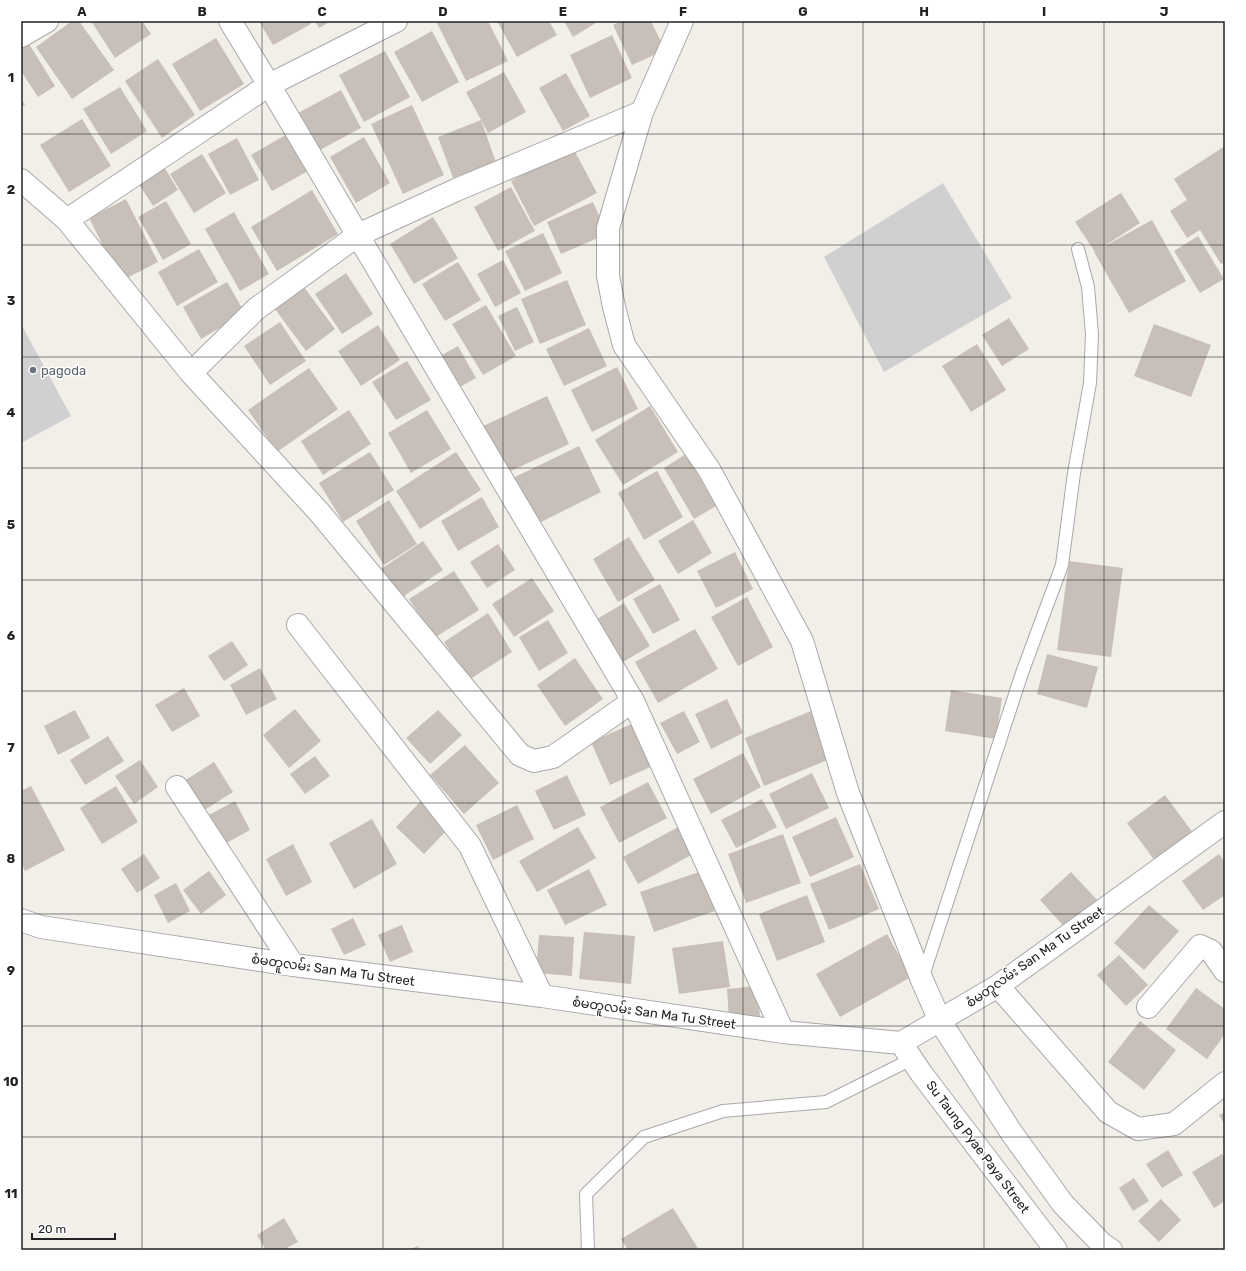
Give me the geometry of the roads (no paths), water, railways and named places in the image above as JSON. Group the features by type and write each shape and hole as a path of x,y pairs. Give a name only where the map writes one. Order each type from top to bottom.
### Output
{"street":[{"path":"230,21 633,701 784,1032"},
{"path":"67,220 269,85 396,21"},
{"path":"682,21 642,112 608,228 608,276 624,345 710,471 802,641 848,793 922,980 940,1021 1010,1132 1063,1204 1102,1244 1111,1250"},
{"path":"191,374 256,309 358,235 456,190 642,112"},
{"path":"21,180 67,220 191,374 319,512 520,755 534,761 553,757 633,701"},
{"path":"298,625 470,846 542,996"},
{"path":"177,787 294,965"},
{"name":"စံမတူလမ်း San Ma Tu Street","path":"21,920 41,927 294,965 542,996 907,1051 940,1021 998,986 1225,822"},
{"path":"1148,1007 1200,946 1211,951 1225,971"},
{"path":"998,986 1108,1112 1138,1129 1174,1124 1225,1083"},
{"name":"Su Taung Pyae Paya Street","path":"907,1051 921,1073 1056,1250"}],"lane":[{"path":"922,980 1022,673 1062,565 1074,473 1090,384 1092,334 1088,286 1078,249"},
{"path":"588,1250 586,1194 644,1137 723,1112 826,1102 907,1051"}],"place":[{"name":"pagoda","path":"33,370"}]}
